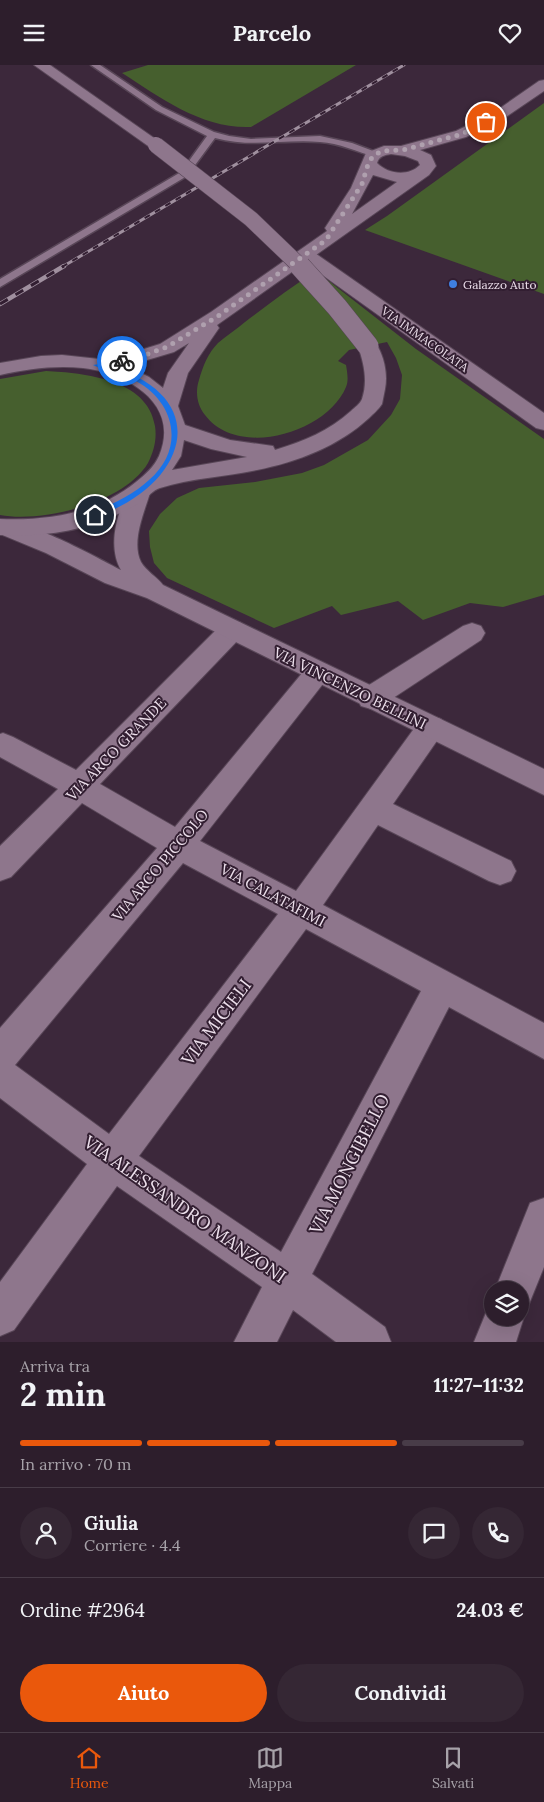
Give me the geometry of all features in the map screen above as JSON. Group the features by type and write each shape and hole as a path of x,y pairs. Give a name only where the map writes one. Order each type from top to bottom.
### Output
{"main road":[{"path":"41,65 156,145 233,203 344,314 368,346 374,363 376,382 371,405 333,436 306,448 257,463 213,469 145,487"},
{"path":"326,240 362,184 372,159 383,151 403,150 462,134 498,116 544,84"},
{"path":"458,150 474,140 498,116"},
{"path":"96,365 134,359 167,347 218,316 306,255 423,171 428,161 425,158 403,150"},
{"path":"372,159 378,172 395,177 414,176 442,160"},
{"name":"VIA IMMACOLATA","path":"306,255 544,423"},
{"path":"167,406 178,373 218,316"},
{"path":"0,369 47,361 64,361 96,365 119,371 139,380 155,392 167,406 175,429 170,455 163,469 145,487 111,509 79,521 43,527 3,528"},
{"path":"175,429 222,447 247,451 306,448"},
{"path":"145,487 129,522 126,545 129,563 156,592"},
{"path":"3,528 55,547 114,577 156,592"},
{"name":"VIA VINCENZO BELLINI","path":"156,592 317,673 544,783"},
{"name":"VIA ARCO GRANDE","path":"0,867 232,630"},
{"path":"371,698 472,633"},
{"name":"VIA ARCO PICCOLO","path":"0,1055 179,845 317,673"},
{"name":"VIA MICIELI","path":"0,1316 113,1160 300,911 431,727"},
{"name":"VIA CALATAFIMI","path":"3,745 79,786 179,845 442,985 544,1042"},
{"path":"373,808 500,871"},
{"name":"VIA MONGIBELLO","path":"255,1342 442,985"},
{"name":"VIA ALESSANDRO MANZONI","path":"0,1076 113,1160 288,1281 370,1342"},
{"path":"519,1281 542,1227"},
{"path":"495,1342 501,1326"}],"lane":[{"path":"95,65 190,126 214,135 250,141 321,139 372,159"},
{"path":"0,284 184,174 198,153 214,135"}],"green space":[{"path":"148,65 356,65 251,127 216,123 199,117 167,102 122,73"},
{"path":"544,103 544,294 365,230 387,216"},
{"path":"316,271 416,349 544,439 544,595 503,607 470,603 423,620 398,601 341,615 332,606 274,628 167,578 154,563 149,531 160,514 177,498 199,488 255,482 302,473 324,465 368,440 391,415 400,399 402,375 396,358 387,342 349,350 338,361 346,365 348,379 346,387 336,403 321,417 302,428 281,435 259,438 238,436 220,428 202,411 197,389 206,360 214,347 289,289"},
{"path":"46,371 95,377 127,388 140,398 150,410 156,436 153,449 148,463 137,477 121,489 102,499 59,513 18,517 0,515 0,379"}],"railway":[{"path":"62,267 404,65"},
{"path":"0,304 64,266"}],"way so far":[{"path":"122,361 134,359 167,347 218,316 326,240 362,184 371,157 383,151 403,150 462,134 486,122"}],"place":[{"name":"Galazzo Auto","path":"453,284"}],"route":[{"path":"95,515 111,509 139,493 152,481 163,469 174,442 175,429 173,417 162,398 148,385 130,375 96,365 122,361"}]}
